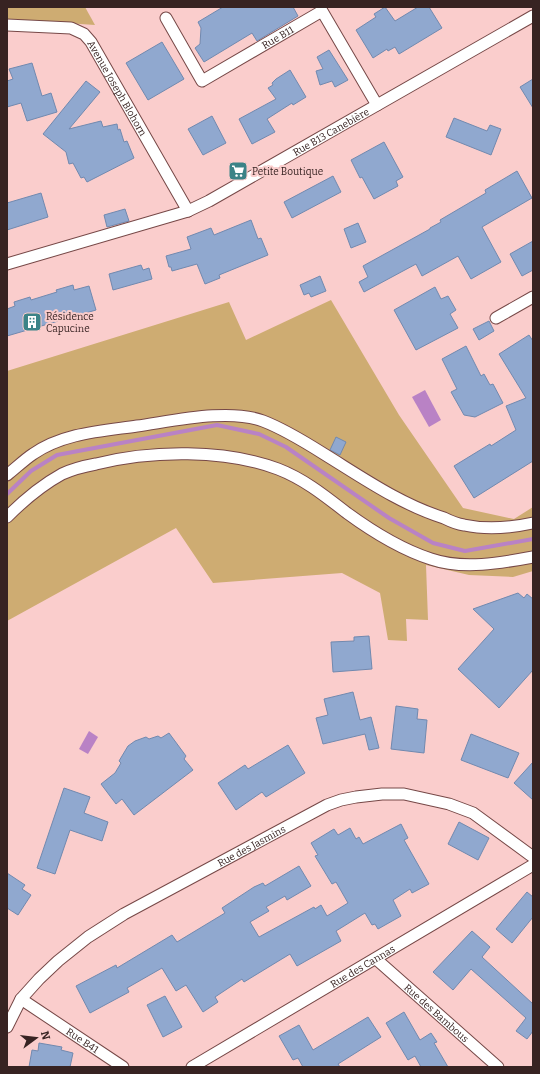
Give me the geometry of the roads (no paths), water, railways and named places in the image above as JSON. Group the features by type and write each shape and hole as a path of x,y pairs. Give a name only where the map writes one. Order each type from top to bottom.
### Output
{"street":[{"name":"Rue B11","path":"166,18 202,81 322,11 377,105"},
{"name":"Rue B13 Canebière","path":"7,264 188,211 209,201 533,16"},
{"name":"Avenue Joseph Blohorn","path":"7,25 71,28 84,34 91,42 188,211"},
{"path":"496,318 533,297"},
{"path":"7,475 33,453 50,444 74,435 205,416 232,415 262,420 281,429 392,496 430,514 463,525 493,528 518,527 533,523"},
{"path":"7,517 33,494 61,475 76,469 120,458 151,455 227,456 278,469 309,484 373,532 405,549 432,560 459,564 475,564 511,561 533,556"},
{"name":"Rue des Jasmins","path":"7,1027 21,999 39,978 88,937 124,914 327,805 341,800 382,794 404,794 450,804 473,813 533,857"},
{"name":"Rue des Cannas","path":"192,1067 533,865"},
{"name":"Rue des Bambous","path":"376,959 498,1067"},
{"name":"Rue B41","path":"21,999 123,1067"}],"waterway":[{"path":"7,494 31,471 57,455 217,425 259,434 286,447 389,518 433,543 465,551 533,539"}],"place":[{"name":"Petite Boutique","path":"238,171"},
{"name":"Résidence Capucine","path":"32,322"}]}
